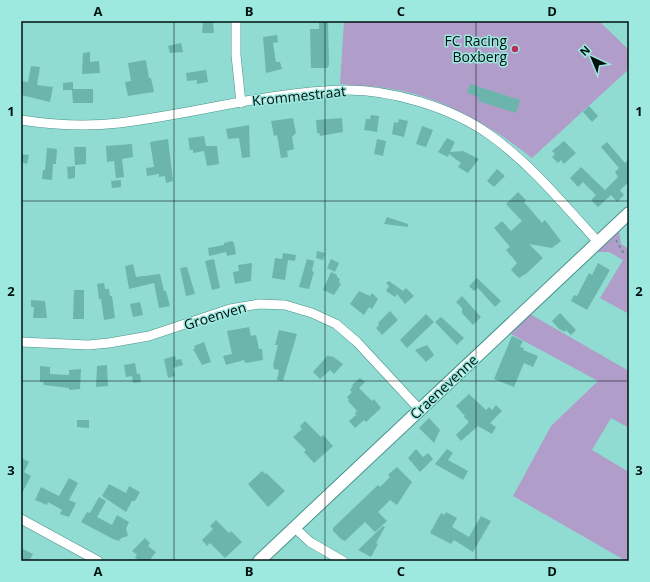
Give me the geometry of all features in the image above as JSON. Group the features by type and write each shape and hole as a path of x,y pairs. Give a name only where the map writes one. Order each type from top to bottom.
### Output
{"street":[{"path":"236,21 236,55 241,102"},
{"name":"Krommestraat","path":"21,120 54,125 118,123 241,102 298,94 344,90 400,97 420,102 444,111 489,134 513,152 539,177 598,242"},
{"name":"Craenevenne","path":"259,561 629,213"},
{"name":"Groenven","path":"21,342 88,345 109,343 149,336 230,309 259,304 285,305 312,313 336,324 357,342 420,410"},
{"path":"21,519 98,561"},
{"path":"295,528 310,542 343,561"}],"path":[{"path":"614,237 623,252 629,255"}],"shaded area":[{"path":"344,21 599,21 629,50 629,69 532,158 485,125 434,100 398,90 340,84"},
{"path":"619,231 621,244 629,249 629,314 600,298 623,260 609,252 597,252"},
{"path":"530,314 629,371 629,428 611,418 592,450 629,472 629,561 626,561 513,496 551,426 598,381 511,334"}],"building":[{"path":"203,21 213,21 214,33 202,33"},
{"path":"319,21 328,21 329,65 327,68 311,68 310,29 319,29"},
{"path":"277,35 278,42 273,43 276,62 280,62 282,69 266,73 263,37"},
{"path":"181,43 183,52 170,53 168,46"},
{"path":"90,52 90,62 99,61 100,73 82,74 83,53"},
{"path":"146,60 149,78 151,78 154,92 128,96 125,82 131,81 128,63"},
{"path":"31,66 40,67 37,85 53,87 50,102 21,95 21,81 28,82"},
{"path":"206,70 208,82 197,84 197,80 187,81 186,73"},
{"path":"73,82 73,89 93,89 93,103 73,103 72,90 63,90 63,83"},
{"path":"470,84 520,100 516,113 478,101 479,97 467,93"},
{"path":"589,106 598,116 592,122 583,112"},
{"path":"371,115 379,116 377,132 364,130 366,119 370,119"},
{"path":"293,118 296,133 292,137 294,149 287,151 288,157 281,158 277,135 274,136 271,121"},
{"path":"342,118 343,132 320,136 319,133 317,133 316,120"},
{"path":"399,119 408,121 404,137 392,134 394,122 398,123"},
{"path":"249,125 250,157 242,158 239,138 228,139 226,129"},
{"path":"422,126 433,130 426,147 416,144"},
{"path":"204,136 206,146 217,146 219,164 207,166 204,151 193,153 193,150 190,150 188,138"},
{"path":"447,138 455,142 450,152 463,151 479,159 468,173 458,167 461,163 449,154 448,157 438,152"},
{"path":"168,139 173,181 166,183 165,176 159,177 159,174 147,176 146,168 154,167 150,142"},
{"path":"377,139 386,141 383,156 374,154"},
{"path":"564,141 576,153 564,164 561,160 558,163 552,157 555,154 552,151"},
{"path":"607,142 625,163 629,159 629,182 620,190 624,195 617,202 611,195 598,207 591,200 596,195 583,182 578,187 570,178 581,167 605,190 618,177 615,172 619,168 601,147"},
{"path":"132,144 133,157 122,159 124,177 116,178 114,161 107,162 106,146"},
{"path":"74,147 86,147 86,164 75,165"},
{"path":"47,148 57,149 56,164 53,164 52,180 42,179 43,170 45,170"},
{"path":"21,154 29,155 27,164 21,162"},
{"path":"75,166 75,178 68,179 67,167"},
{"path":"497,169 505,176 494,187 487,181"},
{"path":"121,180 121,187 112,188 111,181"},
{"path":"518,192 526,200 524,202 542,223 545,220 561,241 552,248 529,244 543,258 527,273 519,278 511,270 517,263 506,250 510,247 494,228 502,221 511,231 522,221 506,204"},
{"path":"387,217 408,224 408,227 384,224"},
{"path":"232,241 234,243 236,254 227,256 226,252 209,256 208,248 224,245 224,243"},
{"path":"317,251 325,253 323,260 316,258"},
{"path":"283,253 296,255 295,261 288,260 285,280 272,278 275,258 282,259"},
{"path":"214,259 220,288 212,290 205,261"},
{"path":"307,259 314,261 312,271 314,272 309,289 299,287"},
{"path":"331,259 339,263 335,272 327,268"},
{"path":"252,263 251,281 235,284 233,272 239,271 238,265"},
{"path":"598,263 610,270 587,310 571,301 574,295 577,296 589,273 592,275"},
{"path":"133,264 136,277 160,274 164,291 166,291 170,306 159,308 154,283 129,289 125,266"},
{"path":"187,267 195,294 186,296 180,268"},
{"path":"331,272 337,275 341,284 334,295 323,290"},
{"path":"477,278 501,301 495,307 478,288 474,291 469,286"},
{"path":"389,281 403,291 406,288 414,296 405,304 397,294 395,297 386,291 389,286 386,283"},
{"path":"104,283 105,289 109,289 110,296 112,296 115,318 104,320 97,284"},
{"path":"74,290 84,290 84,319 73,319"},
{"path":"359,291 370,296 372,293 378,299 372,309 369,307 364,315 350,304"},
{"path":"462,296 481,317 473,325 462,313 462,308 456,302"},
{"path":"31,300 45,301 47,318 33,318 34,307 31,307"},
{"path":"140,302 143,315 133,317 130,304"},
{"path":"390,311 398,320 382,335 376,328 379,325 378,323"},
{"path":"560,313 576,330 571,335 566,330 565,332 559,329 552,321"},
{"path":"426,314 434,322 407,348 400,340"},
{"path":"441,317 464,338 457,345 435,322"},
{"path":"249,327 251,336 256,335 259,349 262,349 263,360 245,363 244,360 226,365 223,356 232,354 227,331"},
{"path":"279,330 297,334 283,381 277,380 279,370 274,369 273,365 278,345 275,345"},
{"path":"512,336 523,341 520,347 524,348 523,350 538,356 533,367 524,363 514,387 494,379"},
{"path":"204,342 211,362 202,365 193,349 195,349 194,346"},
{"path":"427,345 434,355 426,362 415,350"},
{"path":"328,355 330,357 332,356 343,364 334,374 330,370 320,379 313,372"},
{"path":"175,356 176,360 181,359 183,365 173,368 175,376 168,378 164,359"},
{"path":"135,363 137,374 140,374 141,382 133,383 132,376 126,377 124,365"},
{"path":"107,365 108,386 96,387 97,366"},
{"path":"40,366 50,367 50,374 69,375 69,370 81,369 80,389 69,390 69,388 44,385 43,382 40,382"},
{"path":"360,378 365,382 359,388 372,401 374,399 381,408 366,422 364,420 355,428 349,421 356,415 355,413 357,411 348,401 349,400 347,397 352,392 350,390 353,386 352,385"},
{"path":"469,394 486,410 489,407 492,410 496,405 502,411 490,423 496,427 492,434 478,426 461,441 456,435 469,422 464,417 465,414 464,415 456,406"},
{"path":"429,418 440,430 434,443 419,428"},
{"path":"77,420 89,420 89,428 77,427"},
{"path":"305,421 321,437 323,435 333,446 314,463 304,452 306,450 293,437 302,429 300,426"},
{"path":"416,449 423,457 428,453 433,459 420,472 408,458"},
{"path":"447,449 453,453 448,460 468,471 463,480 435,464"},
{"path":"21,458 29,462 24,472 31,476 21,495"},
{"path":"397,467 412,482 397,505 390,500 378,512 387,521 375,532 365,522 345,541 341,539 333,531 333,528 378,485 380,487 390,477 388,475"},
{"path":"262,471 285,491 268,507 248,484"},
{"path":"69,478 78,483 69,500 76,503 69,517 60,514 62,510 48,502 47,505 35,500 41,487 59,496"},
{"path":"109,484 126,493 129,486 140,492 135,501 132,501 126,512 102,496"},
{"path":"99,497 106,501 97,517 112,525 117,515 129,522 126,529 128,536 121,538 119,541 81,522 87,512 90,513"},
{"path":"446,512 457,518 452,527 469,537 481,516 491,521 473,552 454,540 451,544 430,533 441,513 444,515"},
{"path":"216,520 229,533 231,531 242,542 225,558 210,543 207,546 202,540 213,529 210,526"},
{"path":"383,526 385,527 376,543 378,544 371,557 358,550"},
{"path":"145,538 150,543 148,546 156,552 149,561 139,561 135,557 137,555 132,551"},
{"path":"21,548 33,554 29,561 21,561"}],"place":[{"name":"FC Racing Boxberg","path":"515,49"}]}
